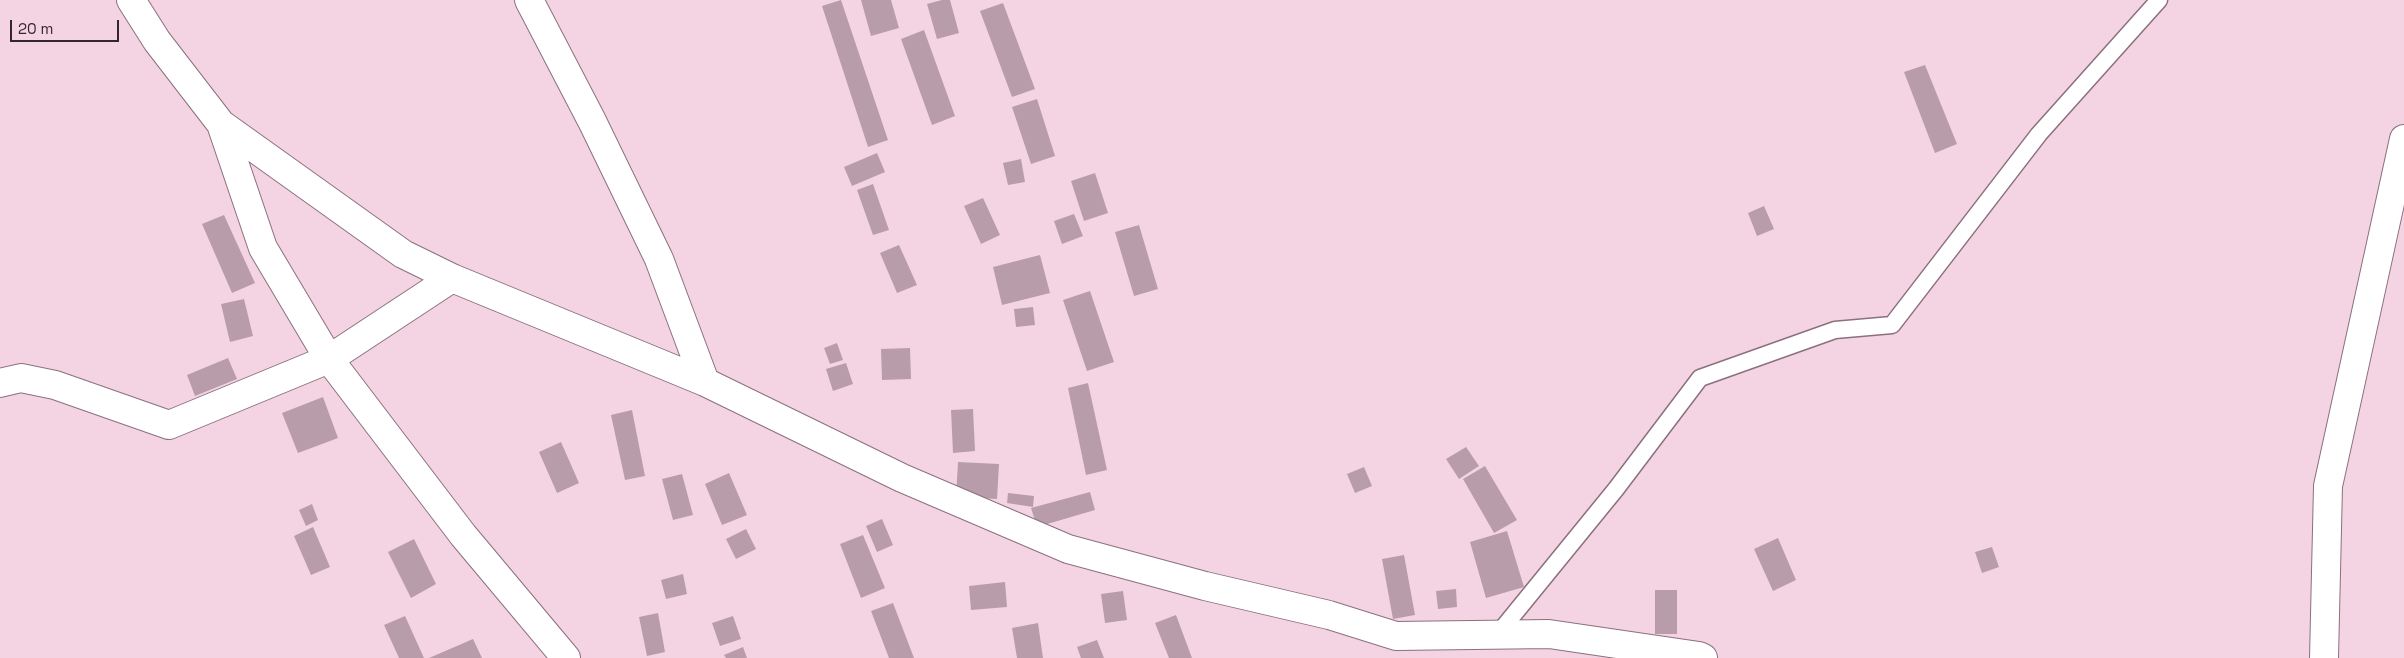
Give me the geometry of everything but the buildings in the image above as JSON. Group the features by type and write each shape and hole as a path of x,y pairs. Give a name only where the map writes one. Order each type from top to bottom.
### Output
{"street":[{"path":"132,0 156,41 221,124 403,254 452,278 705,382 902,478 1068,549 1205,586 1329,615 1396,636 1549,634 1703,658"},
{"path":"529,0 592,121 659,259 705,382"},
{"path":"221,124 263,248 330,359 463,536 566,658"},
{"path":"2324,658 2328,486 2404,139"},
{"path":"0,383 21,378 55,385 170,425 330,359 452,278"}],"lane":[{"path":"1497,635 1616,489 1700,378 1836,330 1892,325 2039,134 2159,0"}]}
